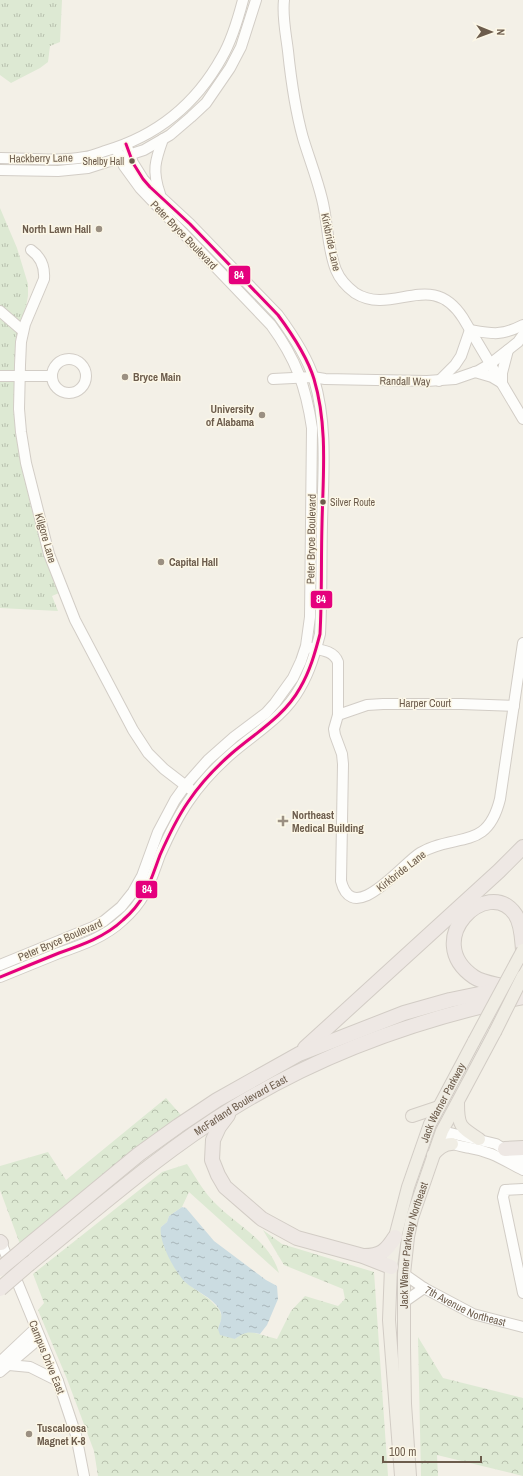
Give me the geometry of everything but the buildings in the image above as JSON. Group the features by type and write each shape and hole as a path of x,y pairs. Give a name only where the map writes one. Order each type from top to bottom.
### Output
{"highway":[{"path":"299,1054 499,871 523,847"},
{"path":"499,871 523,858"},
{"path":"518,994 474,978 462,967 455,952 454,944 456,928 466,914 479,905 495,903 506,906 515,915 521,930 523,950"},
{"name":"McFarland Boulevard East","path":"0,1269 139,1154 204,1109 299,1054 404,1013 450,1000 518,994"},
{"name":"McFarland Boulevard East","path":"0,1289 153,1162 233,1108 274,1085 338,1054 382,1036 518,994"},
{"path":"233,1108 219,1127 213,1140 212,1160 225,1187 262,1219 297,1238 363,1256 391,1267"},
{"path":"505,1149 523,1148"},
{"path":"363,1256 375,1256 386,1249 394,1236"}],"main road":[{"name":"Jack Warner Parkway","path":"391,1267 394,1236 408,1187 430,1124 523,950"},
{"name":"Jack Warner Parkway Northeast","path":"400,1402 404,1274 408,1237 412,1218 442,1131 523,976"},
{"path":"458,1100 458,1120 466,1132 479,1139"},
{"path":"412,1116 439,1108"},
{"path":"430,1124 442,1131"},
{"path":"433,1156 439,1149 452,1144"},
{"name":"Jack Warner Parkway Northeast","path":"391,1267 389,1320 400,1402 403,1442 410,1476"},
{"name":"7th Avenue Northeast","path":"391,1267 404,1274"},
{"name":"Jack Warner Parkway Northeast","path":"401,1476 403,1442"}],"street":[{"name":"Hackberry Lane","path":"0,158 61,159 85,157 139,139 157,128 179,112 203,87 223,56 235,26 243,0"},
{"name":"Hackberry Lane","path":"0,170 58,171 88,168 144,150 163,139 192,118 217,89 241,47 256,0"},
{"name":"Kirkbride Lane","path":"284,0 284,19 292,89 303,137 322,199 332,253 338,275 345,285 357,294 372,299 387,300 419,294 439,296 449,302 459,311 523,419"},
{"path":"162,198 156,183 154,172 156,159 163,139"},
{"name":"Peter Bryce Boulevard","path":"0,977 98,938 123,920 136,907 150,885 173,828 185,807 195,793 219,766 242,745 272,723 286,707 300,689 311,666 320,634 324,435 319,399 313,377 300,348 278,316 190,224 143,179 130,155 121,146"},
{"name":"Peter Bryce Boulevard","path":"0,965 93,927 104,921 121,907 133,892 142,876 158,832 175,800 185,786 218,751 275,703 293,678 306,646 310,617 312,428 308,401 301,378 289,351 271,325 147,196 130,175 120,158 121,146"},
{"name":"Kilgore Lane","path":"31,250 38,254 45,271 44,279 23,331 21,342 18,409 26,463 49,554 70,610 133,730 148,753 164,769 195,793"},
{"path":"0,311 23,331"},
{"path":"439,381 455,365 461,356 470,330 493,334 504,333 523,325"},
{"name":"Randall Way","path":"273,379 313,377 326,379 439,381 455,379 475,372 490,364 518,342 523,335"},
{"path":"502,383 502,373 508,350"},
{"path":"475,372 492,377 502,383"},
{"path":"0,376 52,376"},
{"name":"Kirkbride Lane","path":"306,646 331,653 336,656 338,662 338,715 334,729 342,754 343,764 341,881 343,888 347,893 354,897 360,898 367,896 380,888 419,854 437,846 468,839 478,835 490,824 497,813 500,799 523,642"},
{"name":"Harper Court","path":"338,715 367,705 383,704 514,706"},
{"path":"442,1131 496,1144 523,1161"},
{"path":"442,1131 447,1142 487,1151 523,1170"},
{"path":"523,1189 506,1190 503,1198 523,1293"},
{"name":"Campus Drive East","path":"0,1242 58,1381 76,1435 84,1476"},
{"name":"7th Avenue Northeast","path":"404,1274 424,1288 473,1314 523,1327"},
{"path":"404,1302 424,1288"},
{"path":"0,1372 4,1363 38,1333"},
{"path":"4,1363 30,1367 58,1381"}],"green space":[{"path":"0,0 62,0 60,42 50,46 48,62 40,68 11,83 0,75"},
{"path":"0,208 17,248 28,284 28,296 25,312 17,333 14,407 16,432 30,503 42,548 59,593 52,596 58,611 0,608"},
{"path":"166,1098 181,1115 20,1244 0,1190 0,1166 48,1152 66,1180"},
{"path":"187,1164 212,1200 259,1241 274,1261 279,1273 189,1192 182,1207 169,1216 167,1222 161,1227 185,1282 209,1299 219,1309 222,1317 218,1329 235,1339 244,1332 251,1332 277,1339 291,1311 305,1296 338,1306 345,1299 343,1289 284,1265 263,1230 282,1244 374,1272 388,1476 98,1476 94,1451 67,1379 38,1310 44,1303 33,1274 162,1172"},
{"path":"418,1337 443,1378 523,1398 523,1476 437,1455 438,1476 421,1476"}],"water":[{"path":"182,1207 186,1208 214,1241 266,1280 277,1286 278,1299 267,1325 260,1334 246,1333 235,1339 220,1335 218,1329 221,1321 219,1309 212,1301 185,1282 177,1271 168,1256 162,1240 161,1227 167,1222 169,1216"}],"transit line":[{"name":"84","path":"0,977 93,940 109,931 131,913 142,898 166,841 188,802 219,765 286,708 304,682 320,634 324,451 321,415 311,370 299,346 278,315 190,224 150,187 133,163 126,144"}],"place":[{"name":"Shelby Hall","path":"132,161"},
{"name":"North Lawn Hall","path":"99,229"},
{"name":"Bryce Main","path":"125,377"},
{"name":"University of Alabama","path":"262,415"},
{"name":"Silver Route","path":"323,502"},
{"name":"Capital Hall","path":"161,562"},
{"name":"Northeast Medical Building","path":"283,821"},
{"name":"Tuscaloosa Magnet K-8","path":"29,1434"}]}
